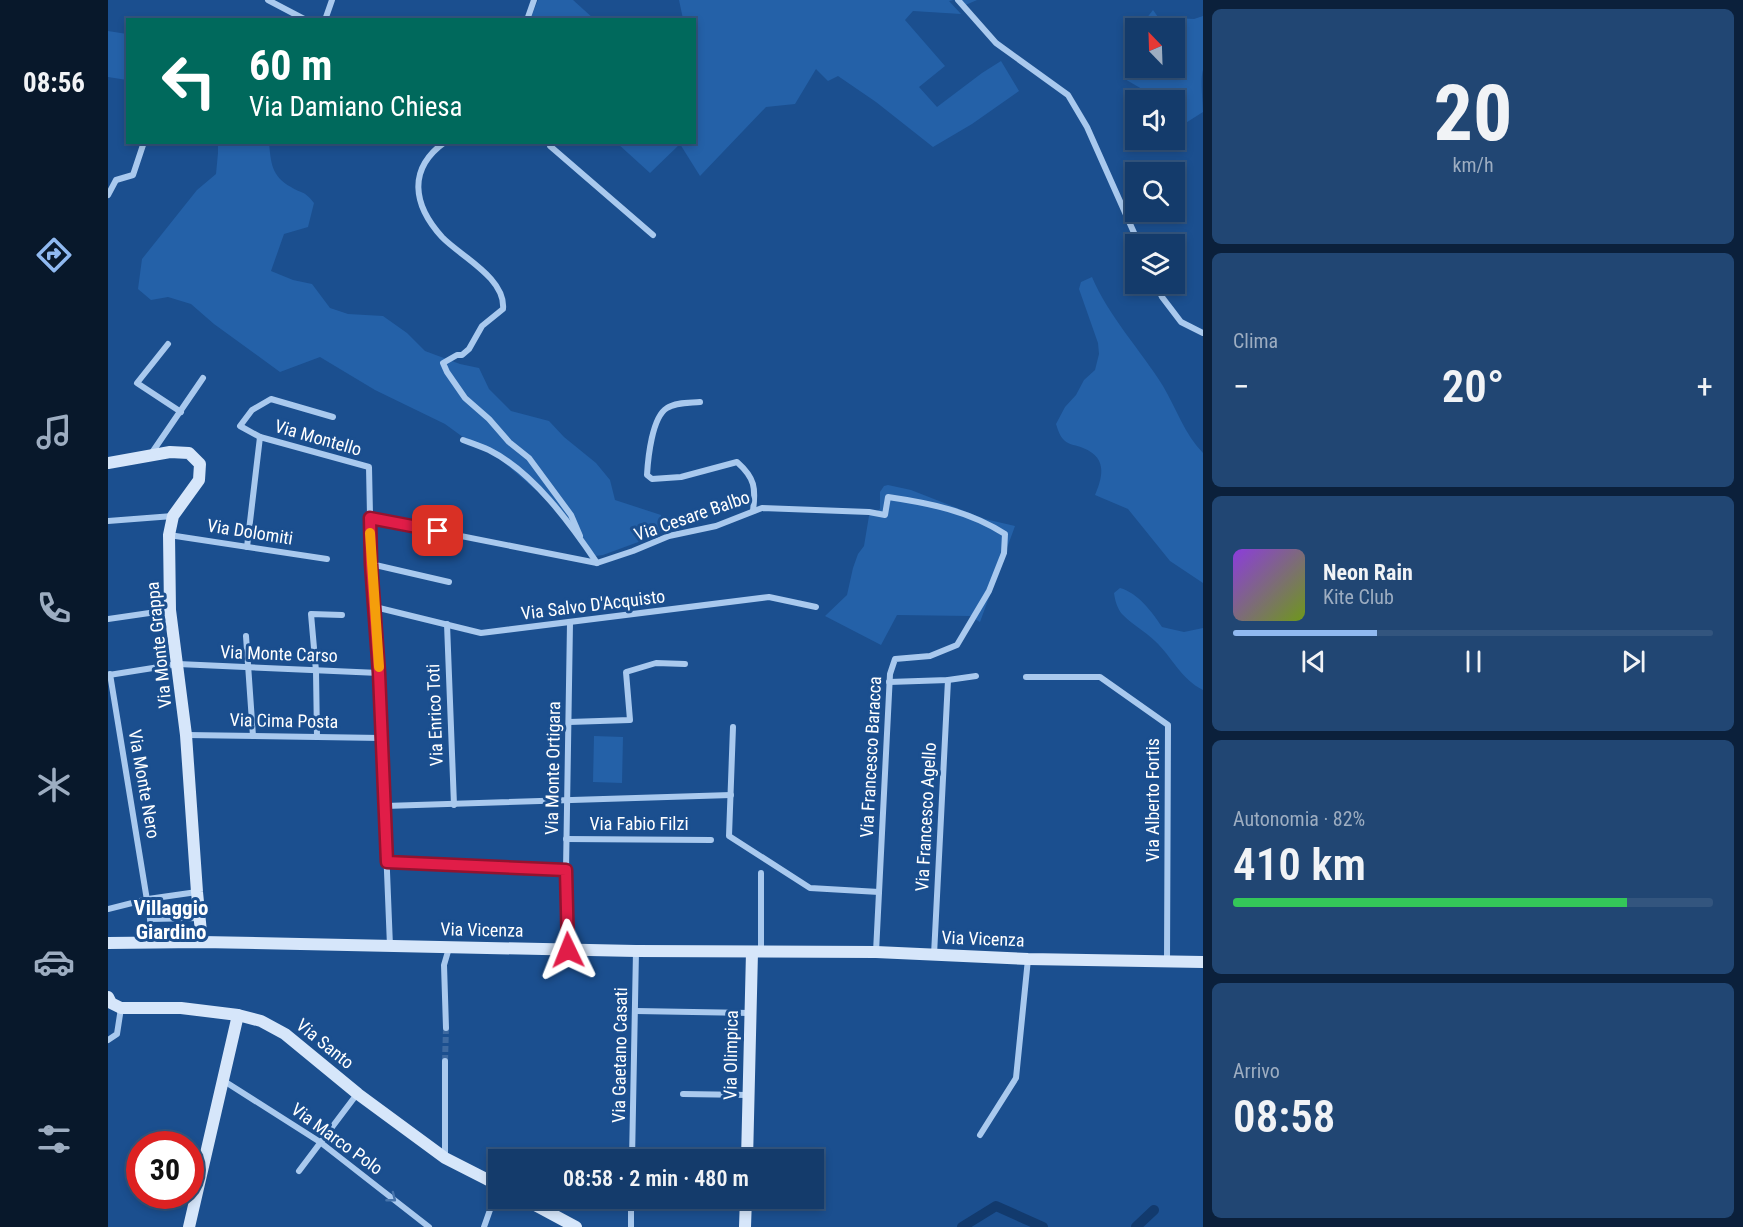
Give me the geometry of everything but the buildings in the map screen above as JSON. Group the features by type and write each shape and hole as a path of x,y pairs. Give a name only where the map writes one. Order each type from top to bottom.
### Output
{"street":[{"path":"268,0 302,18"},
{"path":"326,18 332,0"},
{"path":"528,18 534,0"},
{"path":"958,0 996,43 1068,95 1087,127 1135,234"},
{"path":"108,195 116,180 133,175 143,144"},
{"path":"443,144 425,159 417,184 425,213 442,237 485,271 502,297 503,309 482,326 469,349 462,355 457,355 443,363 465,398 489,419 509,442 529,458 571,515 580,536"},
{"path":"550,144 653,235"},
{"path":"1161,294 1181,322 1203,333"},
{"path":"168,344 137,382 181,412"},
{"path":"152,454 203,378"},
{"name":"Via Montello","path":"333,417 271,399 252,410 240,426 260,437 369,467 370,518"},
{"path":"700,402 669,406 660,414 653,437 648,475 652,479 681,477 737,462 748,471 756,490 753,511"},
{"name":"Via Montello","path":"247,547 260,437"},
{"path":"463,440 489,450 524,475 580,536 597,563"},
{"name":"Via Monte Grappa","path":"108,463 170,452 189,453 200,464 199,480 173,516 169,535 170,610 186,735 202,942"},
{"name":"Via Francesco Baracca","path":"869,512 885,515 888,497 924,502 956,511 1005,534 1004,553 989,591 957,645 930,656 895,659 890,674 876,952"},
{"name":"Via Cesare Balbo","path":"370,518 597,563 669,536 716,526 762,508 869,512"},
{"path":"108,521 173,516"},
{"path":"370,518 390,946"},
{"name":"Via Dolomiti","path":"169,535 327,559"},
{"path":"371,564 449,582"},
{"name":"Via Salvo D'Acquisto","path":"375,607 481,633 769,597 816,607"},
{"path":"108,619 170,610"},
{"path":"317,737 316,671 311,614 342,615"},
{"name":"Via Monte Ortigara","path":"568,950 566,839 570,623"},
{"name":"Via Enrico Toti","path":"447,624 454,805"},
{"path":"246,636 253,736"},
{"path":"569,722 630,720 626,672 656,663 685,664"},
{"name":"Via Monte Carso","path":"109,674 178,664 379,673"},
{"name":"Via Monte Nero","path":"109,674 154,943"},
{"path":"890,682 948,680 976,676"},
{"name":"Via Alberto Fortis","path":"1026,678 1100,677 1168,725 1167,962"},
{"name":"Via Francesco Agello","path":"934,955 948,680"},
{"path":"733,727 729,836 810,888 879,892"},
{"name":"Via Cima Posta","path":"186,735 381,738"},
{"path":"385,806 731,795"},
{"name":"Via Fabio Filzi","path":"566,839 711,840"},
{"path":"387,862 566,870"},
{"path":"757,952 760,873"},
{"path":"108,909 148,899 197,892"},
{"path":"150,919 200,918"},
{"name":"Via Vicenza","path":"108,943 202,942 568,950 876,952 1028,959 1203,962"},
{"path":"446,1028 444,965 450,948"},
{"name":"Via Gaetano Casati","path":"632,1149 636,951"},
{"name":"Via Olimpica","path":"747,1149 750,1012 757,952"},
{"path":"980,1135 1016,1078 1028,959"},
{"path":"108,997 111,1003 121,1008 117,1034 108,1040"},
{"name":"Via Santo","path":"121,1008 181,1008 238,1015 261,1021 285,1034 358,1094 445,1158 488,1181"},
{"path":"636,1011 750,1012"},
{"path":"189,1227 238,1015"},
{"path":"445,1158 446,1061"},
{"name":"Via Marco Polo","path":"224,1081 320,1142 429,1227"},
{"path":"299,1171 358,1094"},
{"path":"683,1094 749,1095"},
{"path":"484,1227 490,1209"},
{"path":"542,1209 576,1227"},
{"path":"631,1209 631,1227"},
{"path":"745,1227 746,1209"}],"shaded area":[{"path":"538,0 573,0 593,18 531,18"},
{"path":"679,0 954,0 949,1 961,14 913,11 905,20 945,66 919,87 937,107 1001,61 1019,91 972,124 933,147 876,102 838,76 828,81 816,69 795,104 766,107 700,176 680,144 696,144 696,18 683,18"},
{"path":"954,0 977,0 961,7"},
{"path":"1153,10 1158,17 1176,18 1147,18"},
{"path":"1203,16 1203,112 1185,123 1185,90 1144,90 1123,78 1125,71 1125,78 1185,78 1185,18"},
{"path":"108,31 126,34 126,80 108,77"},
{"path":"218,144 269,144 273,168 279,178 305,194 314,203 308,227 284,234 271,271 293,280 312,284 330,308 348,314 383,316 407,333 425,351 460,364 479,368 489,389 511,411 549,421 564,437 596,463 610,480 615,500 661,515 660,534 595,556 545,498 501,460 445,424 375,390 320,357 280,372 214,324 191,304 168,297 151,300 138,289 142,259 197,190 216,174"},
{"path":"618,144 680,144 650,173"},
{"path":"1092,277 1107,306 1154,372 1186,430 1203,453 1203,583 1170,561 1128,509 1095,495 1101,473 1099,461 1090,452 1062,438 1056,424 1084,380 1095,370 1099,354 1098,343 1079,289 1081,282"},
{"path":"884,486 911,490 985,519 1015,526 980,622 970,616 897,615 881,645 825,616 847,595 853,568 864,546 869,516 880,509 880,492"},
{"path":"1120,588 1139,599 1162,627 1184,632 1203,628 1203,690 1183,674 1155,641 1122,614 1116,604 1114,593"},
{"path":"594,736 623,737 622,783 593,782"}],"waterway":[{"path":"962,1227 996,1206 1043,1227"},
{"path":"1136,1227 1154,1210"}],"tunnel":[{"path":"445,1061 446,1028"}],"slow traffic":[{"path":"370,533 379,667"}],"district":[{"name":"Villaggio Giardino","path":"171,920"}],"route":[{"path":"438,531 370,518 387,862 566,870 568,950"}]}
